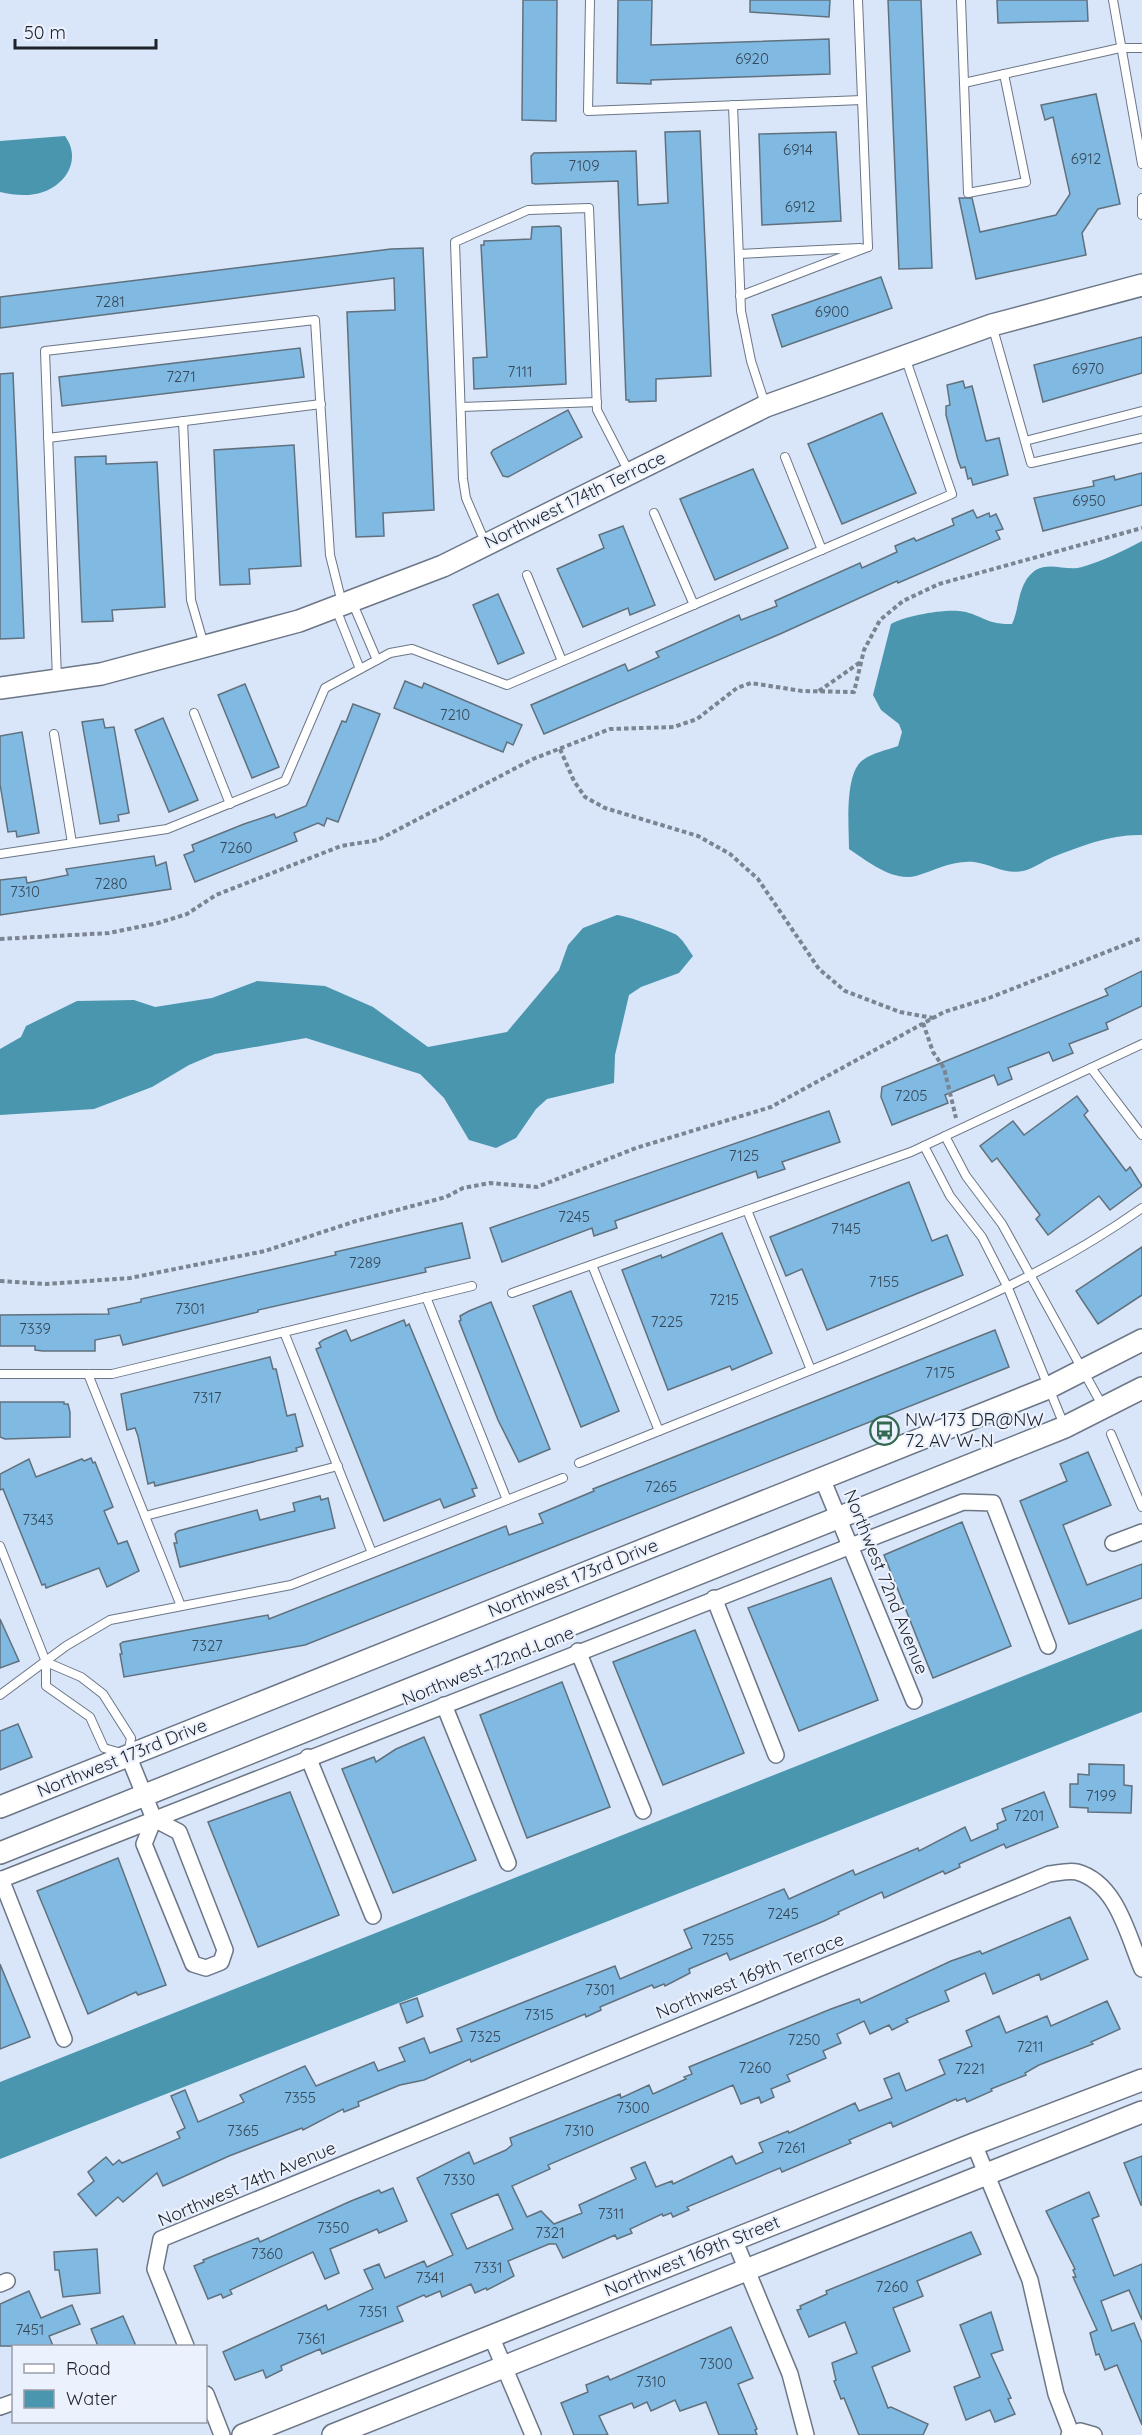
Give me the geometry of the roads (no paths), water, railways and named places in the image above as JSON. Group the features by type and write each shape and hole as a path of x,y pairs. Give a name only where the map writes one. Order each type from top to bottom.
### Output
{"street":[{"name":"Northwest 174th Terrace","path":"0,688 101,674 299,621 442,566 766,406 992,325 1142,285"},
{"name":"Northwest 173rd Drive","path":"0,1807 1048,1388 1142,1340"},
{"path":"0,1853 1065,1427 1142,1388"},
{"name":"Northwest 72nd Avenue","path":"822,1478 914,1701"},
{"name":"Northwest 172nd Lane","path":"0,1880 578,1651 963,1502 993,1503 1048,1646"},
{"path":"1113,1543 1142,1532"},
{"path":"714,1598 776,1755"},
{"path":"578,1651 643,1811"},
{"path":"444,1705 507,1863"},
{"path":"128,1755 142,1795 154,1819 179,1832 225,1950 221,1962 206,1968 193,1964 144,1844 154,1819"},
{"path":"308,1757 373,1916"},
{"name":"Northwest 169th Terrace","path":"419,2133 1049,1874 1076,1871 1097,1881 1111,1896 1142,1969"},
{"path":"0,1880 64,2039"},
{"name":"Northwest 169th Street","path":"243,2435 974,2144 1142,2080"},
{"name":"Northwest 169th Street","path":"333,2435 1142,2112"},
{"name":"Northwest 74th Avenue","path":"186,2345 155,2269 161,2239 419,2133"},
{"path":"974,2144 1030,2280 1056,2394 1070,2434 1080,2431 1094,2435"},
{"path":"734,2239 790,2374 806,2435"},
{"path":"492,2336 533,2435"},
{"path":"207,2397 222,2435"}],"lane":[{"path":"590,0 588,111 862,100"},
{"path":"858,0 868,247"},
{"path":"961,0 968,193 1026,183 1004,74"},
{"path":"1113,0 1142,164"},
{"path":"964,83 1120,48 1142,48"},
{"path":"733,105 740,296 751,361 766,406"},
{"path":"1142,198 1142,215"},
{"path":"486,544 466,498 455,242 528,210 589,208 597,410 629,474"},
{"path":"739,254 868,247"},
{"path":"740,296 868,247"},
{"path":"57,680 45,351 315,320 330,555 360,669"},
{"path":"992,325 1031,463 1142,438"},
{"path":"0,854 167,829 285,781 325,688 390,653 412,648 507,685 952,494 904,356"},
{"path":"461,407 597,402"},
{"path":"48,438 321,404"},
{"path":"1025,441 1142,411"},
{"path":"183,421 191,600 205,646"},
{"path":"784,457 822,550"},
{"path":"654,513 694,605"},
{"path":"527,575 562,661"},
{"path":"343,604 377,660"},
{"path":"194,713 230,804"},
{"path":"54,734 72,843"},
{"path":"512,1293 924,1146 1142,1044"},
{"path":"1091,1068 1142,1135"},
{"path":"945,1136 966,1176 1002,1224 1104,1409"},
{"path":"924,1146 950,1196 982,1237 1008,1288 1065,1427"},
{"path":"579,1463 1008,1288 1102,1236 1142,1208"},
{"path":"747,1210 811,1370"},
{"path":"592,1265 659,1431"},
{"path":"0,1374 112,1374 472,1286"},
{"path":"426,1297 507,1500"},
{"path":"284,1332 372,1553"},
{"path":"88,1374 181,1606"},
{"path":"1111,1434 1142,1508"},
{"path":"145,1516 338,1466"},
{"path":"0,1695 66,1646 110,1620 291,1585 563,1478"},
{"path":"0,1546 46,1662 46,1686 90,1717 104,1748 128,1755 131,1738 103,1694 81,1677 46,1662"}],"water":[{"path":"65,136 70,144 72,161 59,183 32,195 0,192 0,141"},
{"path":"1142,541 1142,835 1119,836 1096,842 1053,857 1027,870 1016,872 966,862 952,864 916,876 898,876 881,869 849,849 850,788 857,767 871,755 898,746 902,732 899,724 881,710 873,695 891,624 914,616 952,611 966,612 995,623 1012,624 1024,584 1037,570 1051,566 1082,567 1105,559"},
{"path":"617,915 675,934 693,956 679,973 641,987 629,995 615,1055 614,1083 547,1099 536,1109 516,1138 496,1148 469,1140 444,1098 420,1074 306,1038 215,1054 189,1065 152,1087 94,1109 0,1115 0,1049 21,1037 26,1026 77,1001 134,1000 155,1007 212,998 257,981 325,986 373,1007 428,1047 507,1032 559,970 568,945 583,928"},
{"path":"1142,1629 1142,1712 0,2159 0,2082"}],"place":[{"name":"NW 173 DR@NW 72 AV W-N","path":"884,1430"}]}
